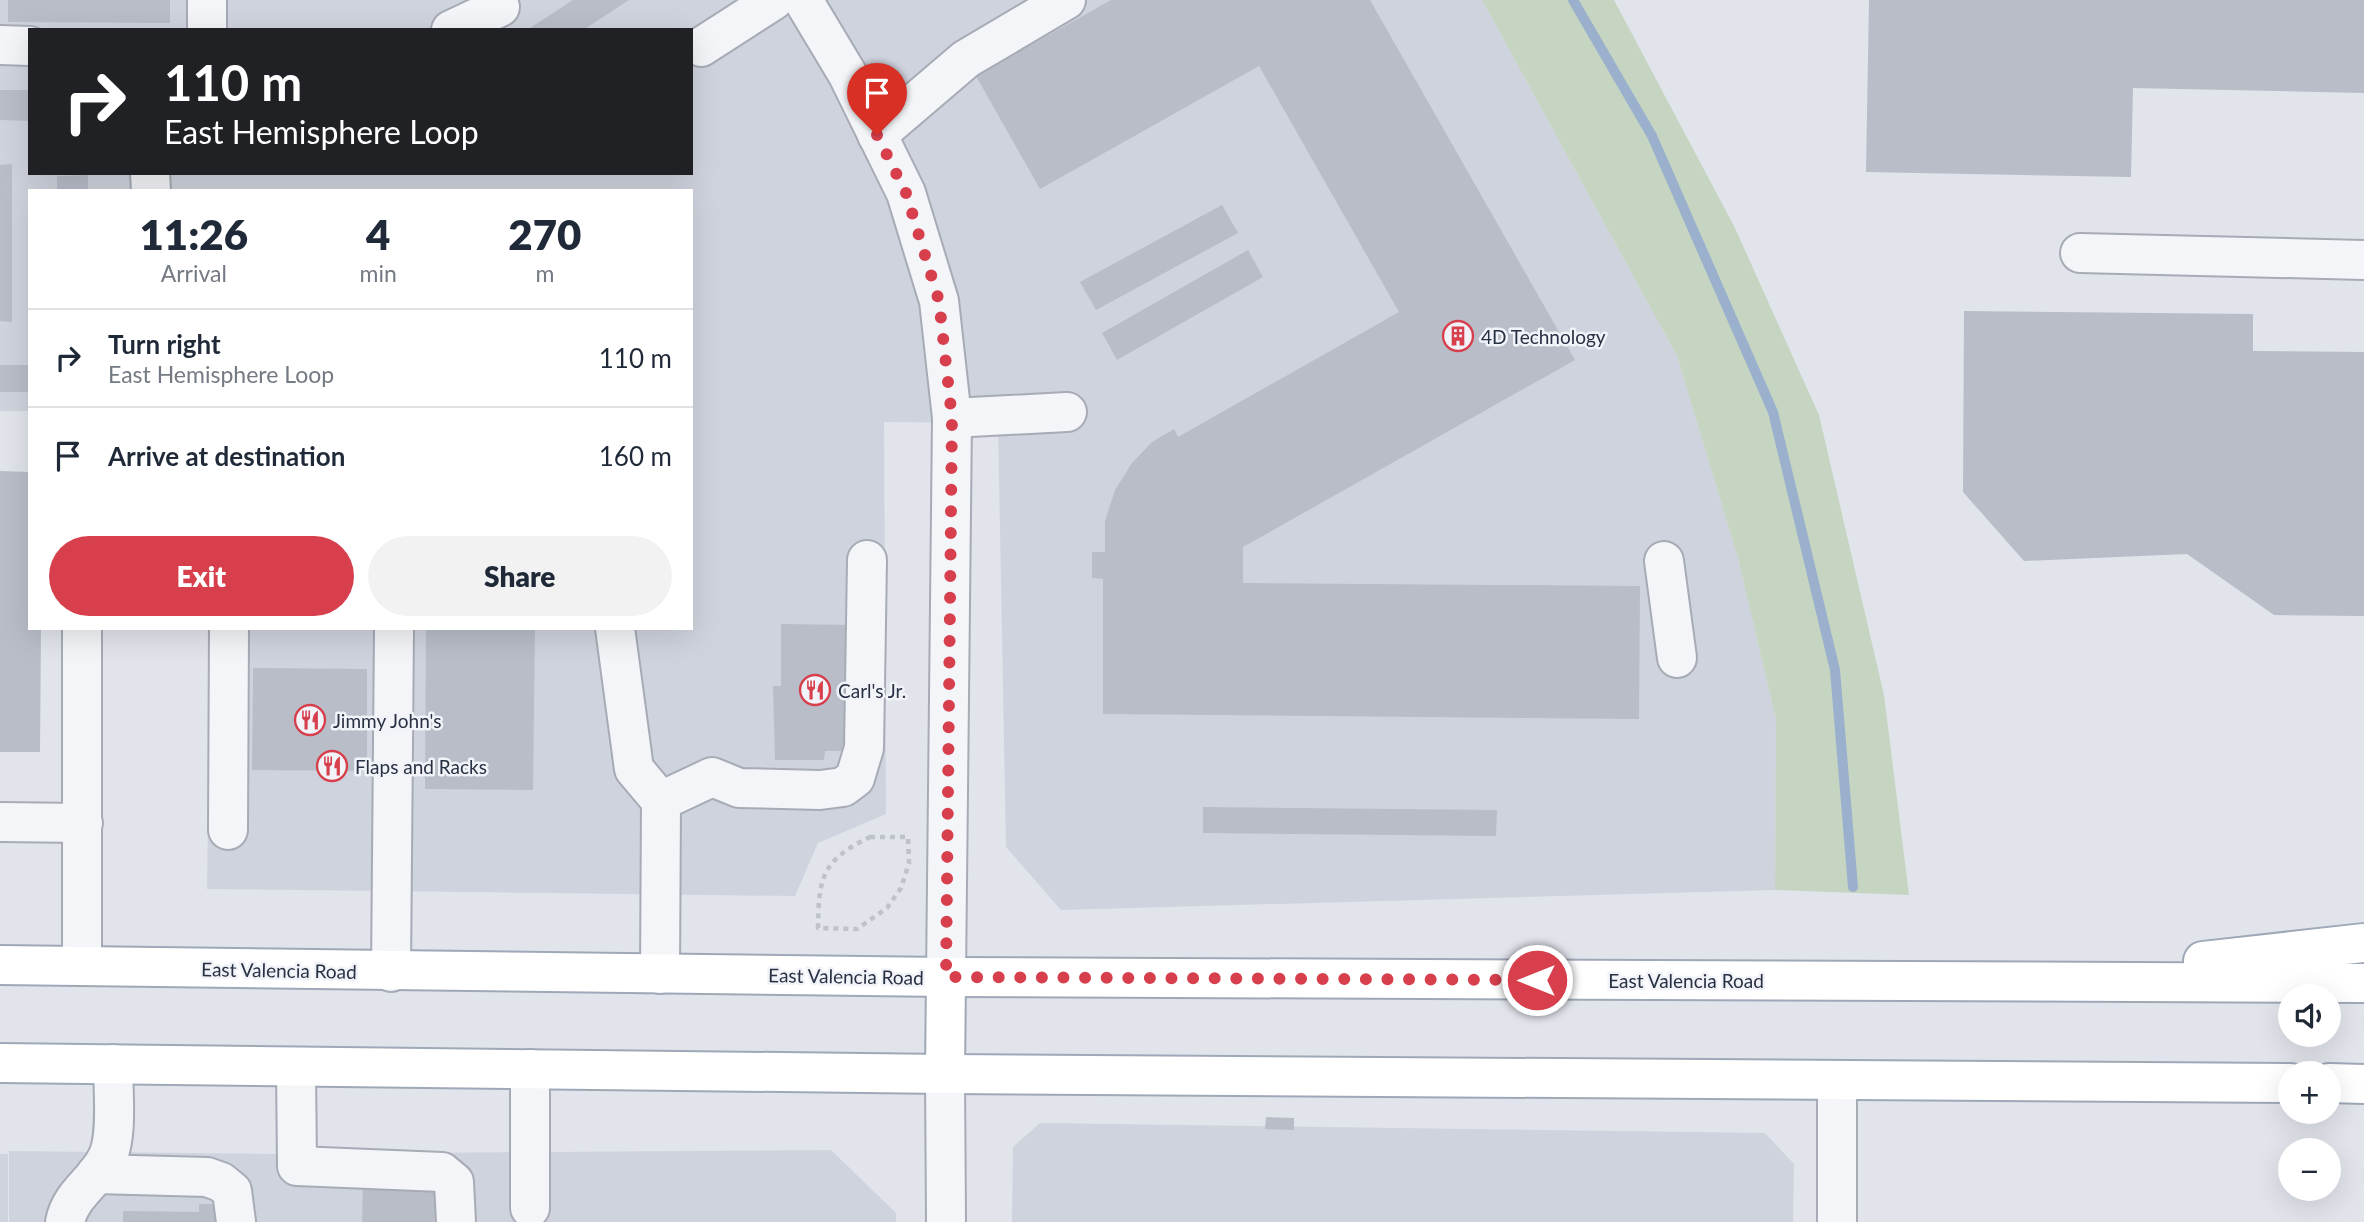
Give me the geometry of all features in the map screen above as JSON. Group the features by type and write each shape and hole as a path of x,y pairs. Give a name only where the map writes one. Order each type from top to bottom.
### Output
{"main road":[{"path":"2012,982 2364,943"},
{"name":"East Valencia Road","path":"0,964 391,972 946,977 2364,982"},
{"path":"945,1074 946,977"},
{"path":"0,1063 945,1074 2278,1083"},
{"path":"2341,1083 2364,1084"}],"street":[{"path":"207,0 207,28"},
{"path":"701,47 774,0"},
{"path":"803,0 848,75 906,193 939,301 952,418 946,977"},
{"path":"877,135 966,60 1066,0"},
{"path":"455,28 500,7"},
{"path":"0,45 28,46"},
{"path":"2080,253 2364,260"},
{"path":"952,418 1067,412"},
{"path":"661,801 712,777 739,788 820,790 844,787 855,778 864,748 867,560"},
{"path":"1664,561 1676,659"},
{"path":"82,630 82,966"},
{"path":"228,830 229,630"},
{"path":"391,972 394,630"},
{"path":"615,630 634,769 661,801 660,974"},
{"path":"0,822 83,823"},
{"path":"65,1222 75,1195 108,1158 112,1141 113,1064"},
{"path":"296,1067 297,1166 442,1172 454,1182 456,1222"},
{"path":"530,1069 530,1208"},
{"path":"945,1074 946,1222"},
{"path":"1837,1080 1837,1222"},
{"path":"96,1174 207,1177 221,1182 232,1191 236,1222"}],"path":[{"path":"870,837 908,837 909,863 901,888 887,908 857,929 818,928 819,886 828,865 844,849 870,837"}],"shaded area":[{"path":"0,0 1482,0 1677,356 1738,558 1776,720 1775,890 1061,910 1006,847 998,423 884,422 886,814 818,843 795,896 207,889 211,630 693,630 693,189 28,189 28,411 0,411"},
{"path":"1040,1123 1765,1133 1794,1164 1793,1222 1012,1222 1013,1147"},
{"path":"831,1150 896,1213 896,1222 9,1222 9,1151 272,1154"},
{"path":"0,1154 8,1154 8,1222 0,1222"}],"green space":[{"path":"1482,0 1614,0 1735,228 1819,415 1884,695 1909,895 1775,890 1776,720 1738,558 1677,356"}],"building":[{"path":"8,0 170,0 170,23 8,22"},
{"path":"573,0 629,0 586,28 530,28"},
{"name":"4D Technology","path":"1111,0 1370,0 1575,360 1243,547 1243,583 1640,586 1639,719 1103,714 1103,579 1092,578 1092,552 1105,552 1105,521 1115,490 1132,463 1152,442 1174,429 1178,437 1399,312 1259,66 1040,189 976,76"},
{"path":"1869,0 2364,0 2364,93 2133,88 2131,177 1866,172"},
{"path":"0,90 28,90 28,121 0,120"},
{"path":"12,164 12,322 0,321 0,165"},
{"path":"88,175 88,189 57,189 57,176"},
{"path":"1222,205 1238,233 1096,310 1080,282"},
{"path":"1248,250 1263,277 1117,360 1102,333"},
{"path":"1964,311 2253,314 2253,351 2364,352 2364,616 2274,615 2187,554 2024,561 1963,492"},
{"path":"0,365 28,365 28,392 0,392"},
{"path":"0,471 28,472 28,630 41,630 40,752 0,752"},
{"name":"Carl's Jr.","path":"781,624 857,625 845,751 825,751 824,760 775,760 773,686 781,686"},
{"path":"426,630 535,630 533,790 425,789"},
{"name":"Jimmy John's","path":"253,668 367,669 367,771 252,770"},
{"path":"1203,807 1497,810 1496,836 1203,833"},
{"path":"1266,1117 1294,1118 1294,1130 1265,1129"},
{"path":"363,1182 443,1190 443,1222 362,1222"},
{"path":"199,1204 230,1204 234,1222 123,1222 123,1211 199,1212"}],"waterway":[{"path":"1573,0 1652,136 1773,412 1835,670 1853,887"}],"place":[{"name":"4D Technology","path":"1458,336"},
{"name":"Carl's Jr.","path":"815,690"},
{"name":"Jimmy John's","path":"310,720"},
{"name":"Flaps and Racks","path":"332,766"}],"route":[{"path":"877,135 906,193 939,301 952,418 946,977 1537,980"}]}
